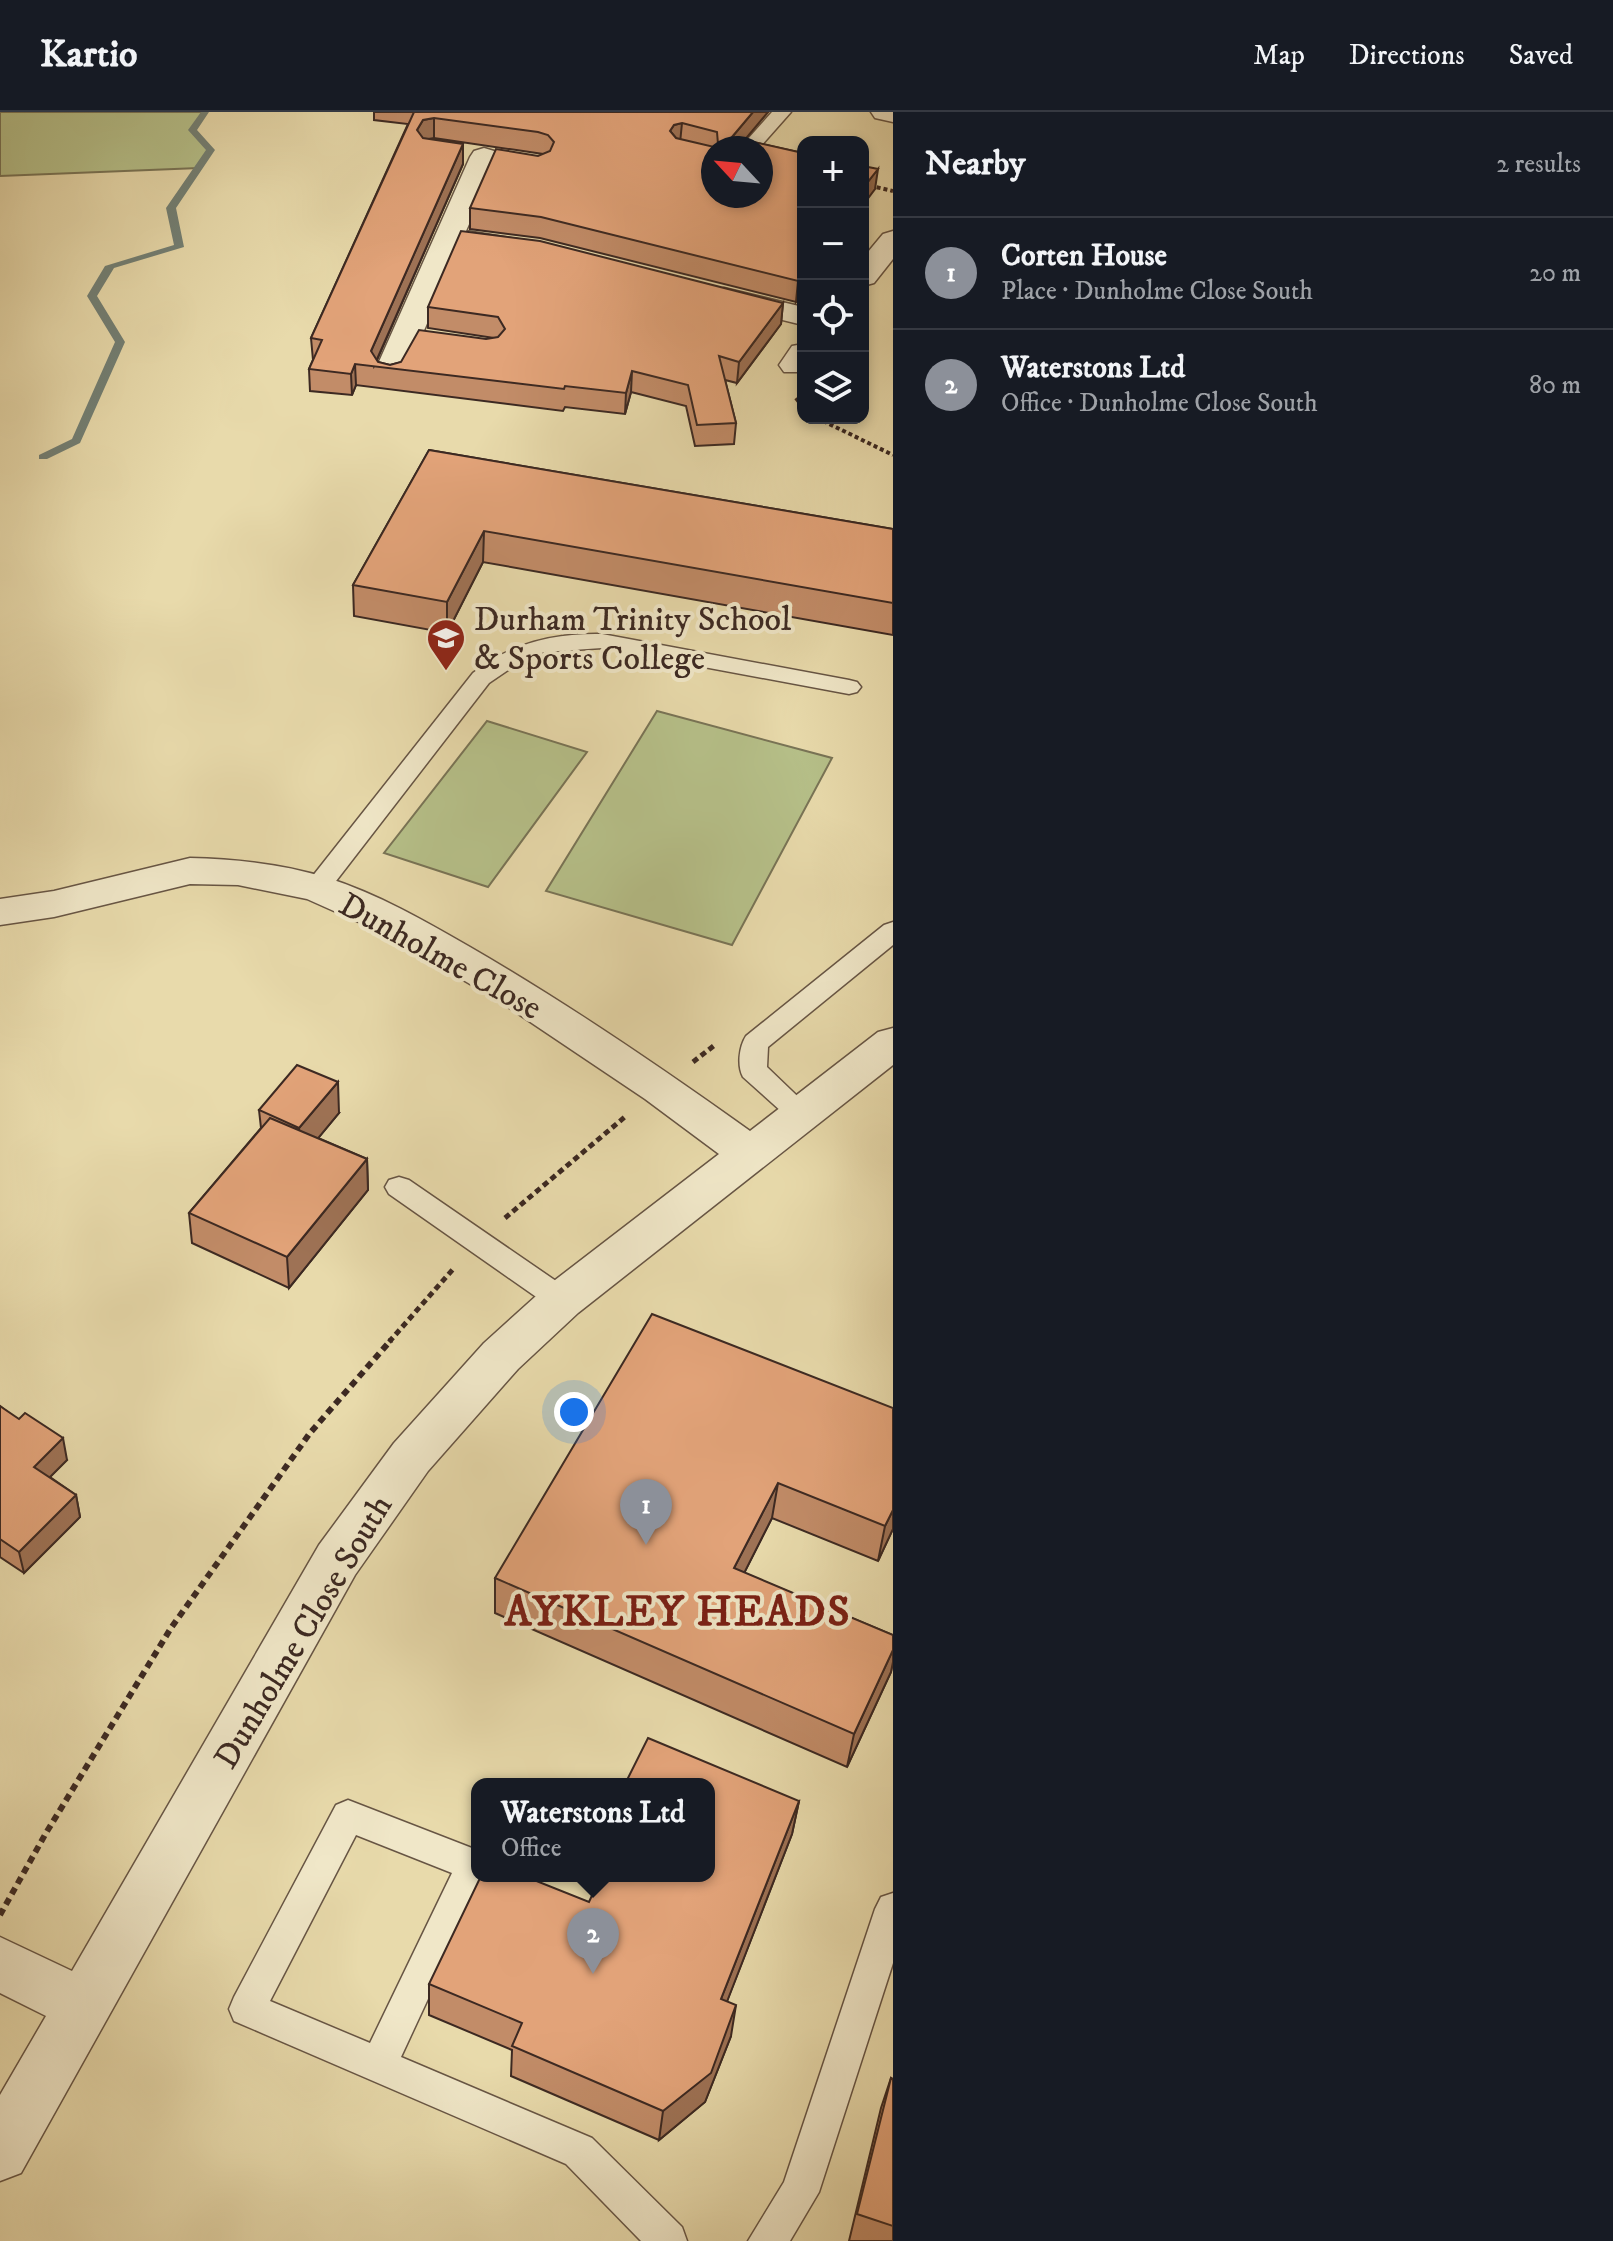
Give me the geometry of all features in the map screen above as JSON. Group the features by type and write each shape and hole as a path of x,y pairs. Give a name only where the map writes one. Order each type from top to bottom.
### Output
{"street":[{"path":"885,112 893,114"},
{"path":"390,373 420,339 449,238 484,157"},
{"path":"449,238 540,250"},
{"path":"692,289 797,315"},
{"name":"Dunholme Close","path":"0,912 54,904 190,871 238,872 317,888 397,923 514,991 660,1088 750,1154"},
{"name":"Dunholme Close South","path":"0,2152 337,1560 411,1457 501,1356 562,1300 893,1043"},
{"path":"0,1964 83,2006"}],"lane":[{"path":"760,136 782,112"},
{"path":"317,888 481,678 501,662 532,647 550,642 602,641 849,687"},
{"path":"802,1114 753,1070 755,1043 893,931"},
{"path":"399,1187 562,1300"},
{"path":"471,1864 348,1816 247,2009 579,2151 668,2241"},
{"path":"379,2064 471,1869"},
{"path":"767,2241 800,2192 884,1966 893,1909"}],"path":[{"path":"869,185 893,191"},
{"path":"829,424 893,455"},
{"path":"0,1916 46,1833 171,1628 310,1433 479,1240 660,1088"}],"green space":[{"path":"0,112 205,112 192,130 211,150 199,168 0,176"},
{"path":"657,711 832,758 732,945 546,891"},
{"path":"487,721 587,752 488,887 384,853"}],"building":[{"path":"414,112 753,112 733,136 717,136 717,132 682,123 674,125 670,131 676,138 701,144 701,208 773,208 773,146 797,152 797,281 541,217 470,208 496,149 538,156 550,151 554,142 548,135 538,132 434,118 423,120 417,130 423,138 463,144 371,351 378,362 390,365 401,362 419,330 486,339 498,337 505,329 498,317 428,307 461,231 540,241 783,303 739,362 719,356 736,423 697,425 688,385 632,371 626,393 565,386 564,389 355,364 351,374 309,369 322,340 311,338"},
{"path":"869,167 878,169 869,180"},
{"path":"429,450 893,529 893,603 484,531 447,602 353,585"},
{"path":"297,1065 338,1082 299,1128 259,1110"},
{"path":"270,1118 367,1159 287,1257 189,1213"},
{"path":"652,1314 893,1408 893,1510 885,1526 778,1483 734,1568 893,1635 893,1650 854,1734 495,1578"},
{"path":"0,1406 19,1419 25,1413 63,1438 34,1467 76,1495 19,1552 0,1539"},
{"path":"648,1738 799,1801 721,1999 736,2005 711,2073 663,2111 512,2046 522,2023 429,1984 478,1882 539,1882 589,1902 598,1882 715,1882 715,1778 628,1778"},
{"path":"893,2079 893,2226 857,2214"}],"waterway":[{"path":"43,457 76,441 120,342 92,296 110,266 179,247 171,208 211,150 192,130 205,112"}],"place":[{"name":"Durham Trinity School & Sports College","path":"446,672"},
{"name":"Corten House","path":"646,1545"},
{"name":"Waterstons Ltd","path":"593,1974"}],"district":[{"name":"AYKLEY HEADS","path":"678,1610"}]}
